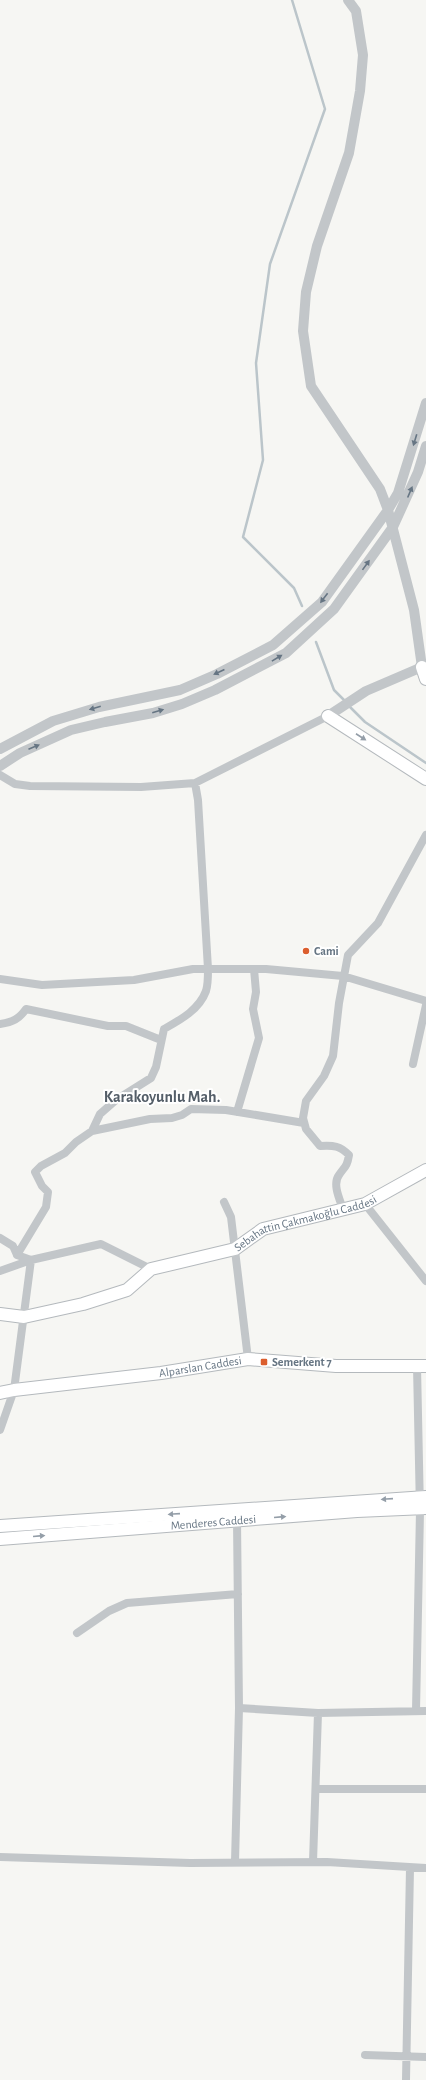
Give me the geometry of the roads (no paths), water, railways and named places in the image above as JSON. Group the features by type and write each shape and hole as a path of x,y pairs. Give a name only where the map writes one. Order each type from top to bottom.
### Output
{"main road":[{"path":"422,667 426,680"},
{"path":"328,716 426,779"},
{"name":"Sebahattin Çakmakoğlu Caddesi","path":"0,1314 24,1317 83,1304 127,1290 151,1269 235,1249 263,1229 364,1204 426,1170"},
{"name":"Alparslan Caddesi","path":"0,1393 14,1390 161,1373 248,1359 336,1366 422,1366"},
{"name":"Menderes Caddesi","path":"0,1540 237,1520 423,1502"},
{"name":"Menderes Caddesi","path":"0,1526 423,1502"}],"street":[{"path":"0,775 15,784 30,786 141,787 195,783 328,716 366,691 422,667 414,610 388,510 380,489 311,386 303,331 306,292 317,246 349,153 360,90 363,55 356,11 348,0"},
{"path":"0,750 53,721 99,707 180,690 217,674 273,645 322,602 388,510 398,493 426,403"},
{"path":"0,766 20,754 70,730 153,713 182,704 215,690 286,653 320,624 334,609 393,527 418,472 426,446"},
{"path":"92,1131 100,1114 116,1100 151,1078 156,1067 164,1029 184,1018 196,1007 206,991 208,969 198,800 195,783"},
{"path":"343,1209 336,1188 338,1176 347,1167 349,1155 341,1148 333,1145 320,1146 306,1129 303,1118 306,1101 324,1076 333,1056 343,976 348,955 378,923 426,835"},
{"path":"0,979 42,985 134,980 193,969 254,969 343,976 426,1001"},
{"path":"237,1112 259,1038 253,1008 256,992 254,969"},
{"path":"413,1064 426,1005"},
{"path":"0,1024 11,1022 20,1018 26,1009 108,1026 126,1026 161,1040"},
{"path":"17,1255 46,1207 48,1192 42,1186 35,1172 41,1166 64,1153 76,1142 92,1131 150,1119 172,1118 182,1115 191,1109 226,1110 304,1123"},
{"path":"224,1202 231,1217 248,1359"},
{"path":"364,1204 426,1281"},
{"path":"0,1238 13,1246 17,1255 30,1260"},
{"path":"0,1272 30,1260 101,1244 151,1269"},
{"path":"0,1430 14,1390 30,1260"},
{"path":"416,1711 423,1502 422,1366"},
{"path":"235,1862 239,1708 237,1520"},
{"path":"77,1633 109,1611 127,1603 238,1594"},
{"path":"239,1708 318,1713 426,1711"},
{"path":"313,1862 317,1789 318,1713"},
{"path":"317,1789 426,1789"},
{"path":"0,1857 111,1861 313,1862 426,1868"},
{"path":"406,2080 410,1868"},
{"path":"365,2055 426,2057"}],"waterway":[{"path":"292,0 325,109 270,264 256,363 263,460 243,537 294,588 302,606"},
{"path":"316,642 334,690 346,702"},
{"path":"349,706 365,722 426,763"}],"place":[{"name":"Cami","path":"306,951"},
{"name":"Semerkent 7","path":"264,1362"}],"district":[{"name":"Karakoyunlu Mah.","path":"162,1097"}]}
